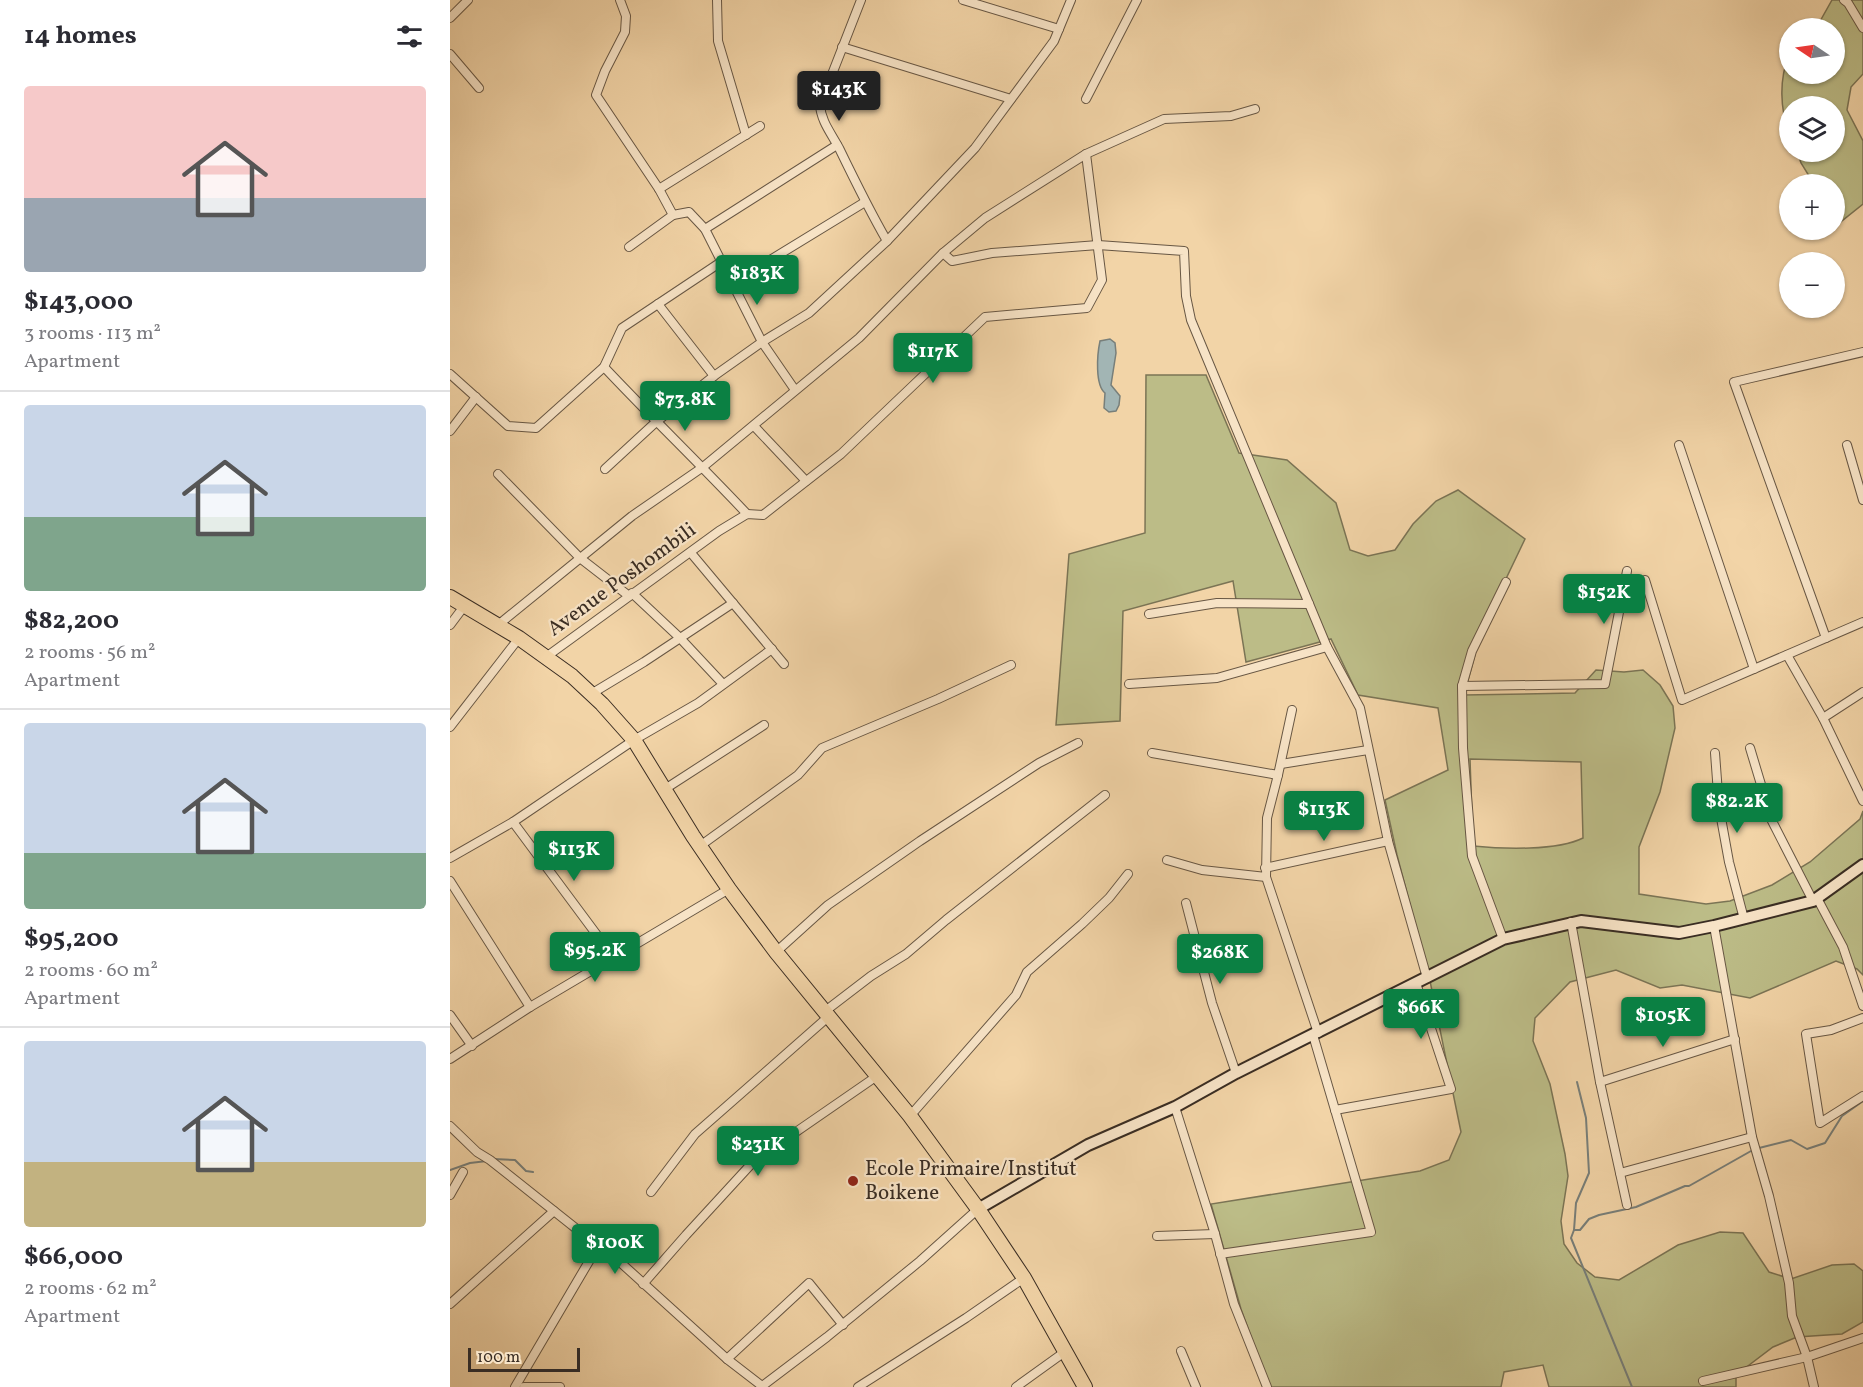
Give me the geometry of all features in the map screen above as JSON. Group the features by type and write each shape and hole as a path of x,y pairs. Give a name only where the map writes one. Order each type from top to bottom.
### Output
{"highway":[{"path":"450,597 519,638 572,676 634,740 729,889 776,952 910,1116 978,1209 1024,1278 1085,1387"}],"street":[{"path":"450,18 468,0"},
{"path":"620,0 626,16 625,32 605,71 596,95 659,189 673,215"},
{"path":"717,0 718,41 746,135"},
{"path":"861,0 820,105 821,116 887,241"},
{"path":"963,0 1059,29"},
{"path":"604,469 656,422 714,376 762,342 810,313 887,241 975,148 1054,41 1071,0"},
{"path":"1086,99 1137,0"},
{"path":"1844,0 1863,28"},
{"path":"842,46 1011,99"},
{"path":"450,54 479,88"},
{"path":"498,625 632,516 703,467 754,426 859,338 943,253 985,218 1086,154 1164,119 1231,116 1255,109"},
{"path":"659,189 760,126"},
{"path":"705,229 837,145"},
{"path":"1086,154 1098,245"},
{"path":"731,284 865,202"},
{"path":"629,247 673,215 689,212 705,229 762,342 795,390"},
{"path":"943,253 952,261 992,253 1098,245 1184,250 1186,296 1191,321 1327,647 1360,708 1421,981 1451,1089 1335,1110"},
{"name":"Avenue Poshombili","path":"546,657 719,531 747,514 763,515 841,454 985,317 1086,308 1102,280 1098,245"},
{"path":"450,374 508,426 537,428 604,366 622,328 721,261"},
{"path":"658,304 714,376"},
{"path":"1826,638 1734,382 1863,352"},
{"path":"604,366 747,514"},
{"path":"450,431 476,397"},
{"path":"754,426 806,481"},
{"path":"1679,445 1754,669"},
{"path":"1847,445 1863,500"},
{"path":"498,474 580,558 630,595 680,638 723,684"},
{"path":"691,553 784,664"},
{"path":"1462,686 1605,684 1627,571"},
{"path":"1645,580 1682,700 1863,622"},
{"path":"1503,939 1472,855 1463,748 1462,686 1472,651 1506,582"},
{"path":"591,694 733,603"},
{"path":"1149,614 1217,603 1309,604"},
{"path":"450,625 465,605"},
{"path":"450,726 519,638"},
{"path":"1129,684 1217,678 1327,647"},
{"path":"450,858 513,822 634,740 698,703 772,649"},
{"path":"1787,656 1822,718 1863,801"},
{"path":"700,846 798,775 822,748 1011,665"},
{"path":"1822,718 1863,692"},
{"path":"1220,1254 1371,1232 1335,1110 1316,1034 1266,877 1267,818 1292,710"},
{"path":"664,789 764,726"},
{"path":"776,952 828,905 920,841 1039,763 1078,742"},
{"path":"1750,748 1772,821 1843,947 1863,1006"},
{"path":"1281,764 1368,750"},
{"path":"1152,753 1278,775"},
{"path":"1715,753 1719,807 1729,862 1744,919"},
{"path":"651,1192 695,1134 826,1014 871,976 906,954 1105,795"},
{"path":"513,822 614,958"},
{"path":"1265,868 1388,841"},
{"path":"1167,860 1202,870 1266,877"},
{"path":"450,1126 477,1152 610,1253 761,1387 843,1325 978,1209 1088,1145 1175,1107 1236,1073 1503,939 1581,921 1679,933 1714,926 1815,900 1863,866"},
{"path":"910,1116 1016,995 1028,972 1109,898 1128,874"},
{"path":"450,881 530,1007"},
{"path":"450,1059 530,1007 729,889"},
{"path":"1186,903 1212,1003 1236,1073"},
{"path":"1571,922 1600,1083 1627,1205"},
{"path":"1714,926 1752,1137 1772,1207 1789,1283 1792,1316 1807,1357 1814,1387"},
{"path":"450,1014 472,1046"},
{"path":"1863,1018 1831,1030 1806,1034 1820,1123 1863,1096"},
{"path":"1600,1083 1735,1039"},
{"path":"643,1284 754,1161 877,1076"},
{"path":"1175,1107 1215,1234 1234,1304 1267,1387"},
{"path":"1620,1173 1752,1137"},
{"path":"450,1195 463,1172"},
{"path":"450,1304 554,1211"},
{"path":"1157,1236 1215,1234"},
{"path":"515,1387 598,1246"},
{"path":"858,1387 1024,1278"},
{"path":"727,1359 809,1282 843,1325"},
{"path":"1703,1381 1807,1357 1863,1338"},
{"path":"1016,1387 1066,1351"},
{"path":"1181,1351 1196,1387"},
{"path":"524,1387 560,1387"}],"green space":[{"path":"1832,0 1863,0 1863,74 1851,87 1847,110 1863,141 1863,204 1845,218 1845,174 1808,174 1801,162 1845,162 1845,96 1782,96 1782,84 1845,84 1845,18 1822,18"},
{"path":"1146,375 1206,375 1239,453 1287,460 1336,503 1350,550 1368,556 1395,550 1413,524 1436,501 1458,490 1525,539 1476,651 1464,695 1575,693 1596,670 1624,672 1643,670 1660,685 1673,706 1675,728 1660,792 1639,847 1639,894 1706,904 1730,901 1772,885 1810,862 1860,819 1863,811 1863,975 1857,969 1836,961 1750,998 1682,985 1660,988 1616,970 1570,982 1535,1018 1533,1041 1550,1084 1565,1154 1568,1176 1561,1221 1564,1244 1577,1263 1595,1277 1619,1280 1678,1245 1720,1232 1743,1233 1769,1272 1791,1279 1832,1265 1854,1264 1863,1271 1863,1322 1842,1334 1797,1337 1773,1347 1736,1375 1736,1387 1549,1387 1543,1365 1504,1372 1501,1387 1269,1387 1241,1309 1211,1204 1420,1171 1449,1160 1461,1132 1430,981 1385,800 1448,770 1438,708 1358,695 1331,639 1246,662 1233,581 1123,611 1120,721 1056,725 1069,554 1145,533","holes":["1470,759 1581,762 1583,838 1545,847 1473,846"]}],"shaded area":[{"path":"1110,339 1115,343 1116,353 1111,385 1120,396 1116,411 1109,412 1104,408 1105,393 1098,377 1098,361 1100,341"}],"waterway":[{"path":"1574,1230 1576,1203 1589,1173 1586,1118 1577,1082"},
{"path":"1759,1148 1791,1140 1807,1149 1825,1143 1842,1116 1863,1101"},
{"path":"1632,1387 1571,1238 1574,1230 1580,1230 1589,1219 1599,1215 1636,1207 1689,1186 1751,1151"},
{"path":"493,1159 515,1160 526,1171 533,1172"},
{"path":"450,1170 470,1163 487,1161"}],"place":[{"name":"Ecole Primaire/Institut Boikene","path":"853,1181"}]}
